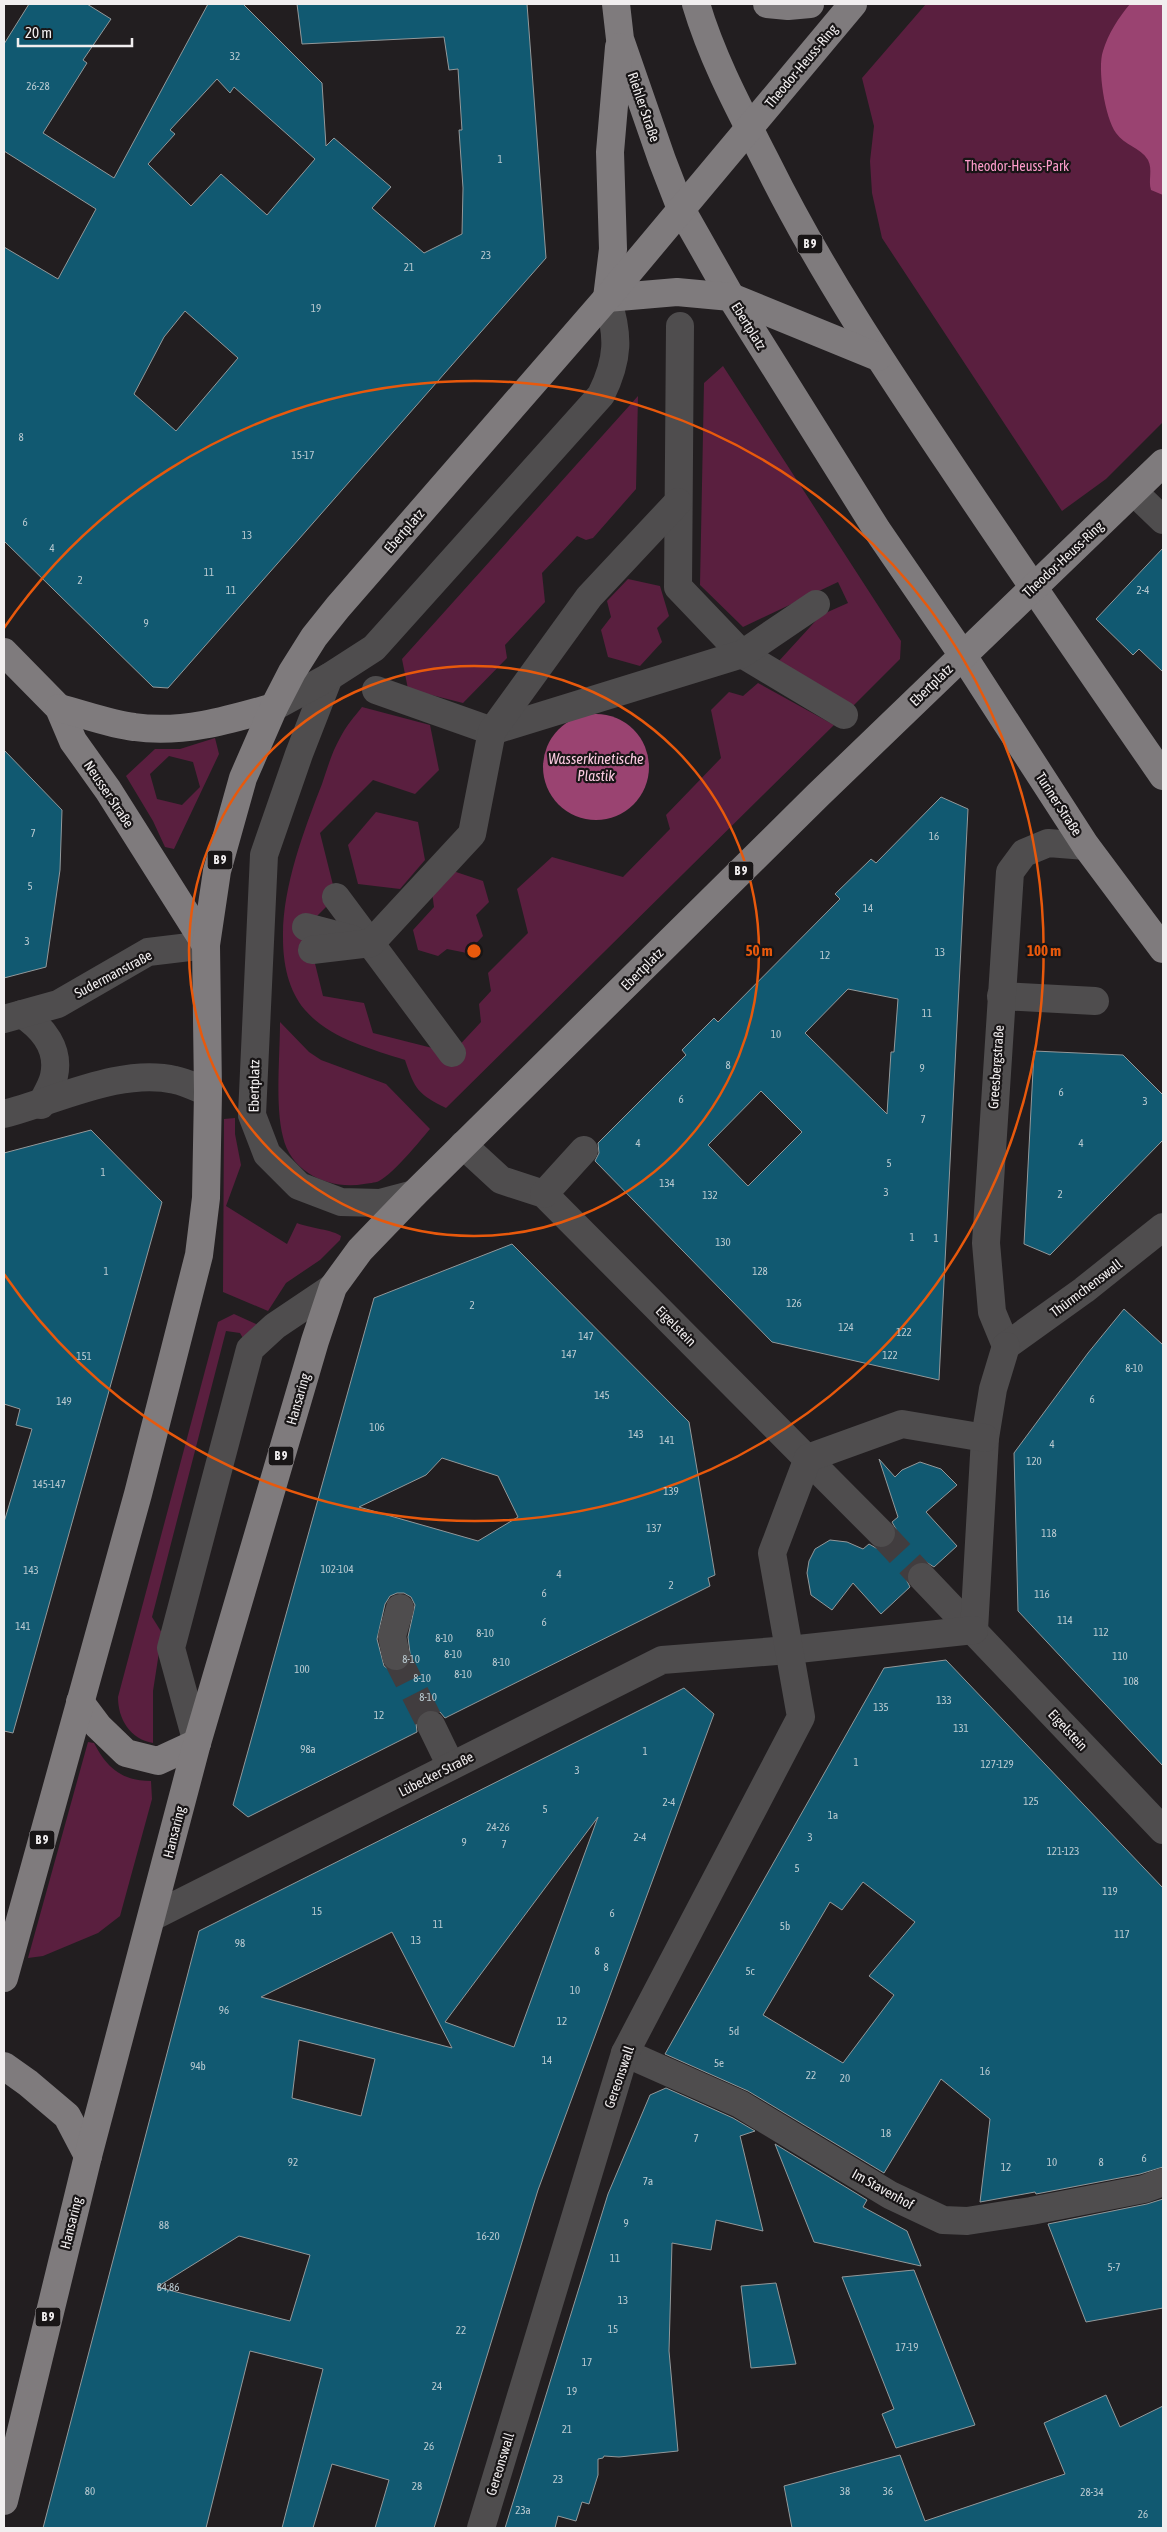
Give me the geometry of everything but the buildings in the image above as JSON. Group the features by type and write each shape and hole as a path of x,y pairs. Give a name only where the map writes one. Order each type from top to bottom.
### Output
{"main road":[{"name":"Riehler Straße","path":"616,4 620,39 681,208"},
{"path":"696,4 707,42 749,128"},
{"path":"767,4 788,6 810,4"},
{"name":"Theodor-Heuss-Ring","path":"749,128 854,4"},
{"path":"620,39 610,152 613,249 607,298 678,292 731,297 878,357"},
{"name":"Ebertplatz","path":"80,1702 138,1494 199,1255 206,1198 208,1092 206,945 219,861 243,778 274,707 310,644 338,607 607,298 749,128"},
{"name":"B 9","path":"749,128 799,225 878,357 1033,588"},
{"name":"Ebertplatz","path":"414,1194 962,654 878,530 731,297 681,208"},
{"name":"Theodor-Heuss-Ring","path":"962,654 1163,463"},
{"path":"1033,588 1163,776"},
{"name":"Neusser Straße","path":"4,652 59,708 73,741 108,790 206,945"},
{"name":"Turiner Straße","path":"962,654 1086,846 1163,950"},
{"path":"59,708 134,727 183,728 225,721 274,707"},
{"name":"Hansaring","path":"4,2501 88,2156 197,1744 315,1341 333,1288 360,1250 414,1194"},
{"path":"80,1702 98,1726 126,1753 158,1761 197,1744"},
{"name":"B 9","path":"4,1978 80,1702"},
{"path":"4,2066 28,2083 67,2116 88,2156"}],"street":[{"path":"274,707 329,677 374,648 601,395 611,374 616,352 614,320 607,298"},
{"path":"680,326 678,587 742,654 844,715"},
{"path":"1134,492 1163,520"},
{"path":"371,943 472,834 492,731 589,597 678,502"},
{"path":"376,690 492,731 742,654 816,604"},
{"name":"Ebertplatz","path":"329,677 299,754 264,856 252,1115 267,1154 299,1186 341,1202 380,1203 414,1194"},
{"name":"Greesbergstraße","path":"1006,1346 992,1312 986,1243 1010,872 1024,853 1048,842 1086,846"},
{"path":"336,897 452,1053"},
{"path":"309,939 371,943"},
{"name":"Sudermanstraße","path":"13,1017 58,1004 148,952 206,945"},
{"path":"1001,996 1095,1001"},
{"name":"Sudermanstraße","path":"13,1017 45,1033 56,1060 54,1078 41,1105"},
{"path":"4,1114 41,1105 99,1084 128,1078 152,1077 175,1080 208,1092"},
{"name":"Eigelstein","path":"464,1145 501,1180 550,1180 880,1533"},
{"path":"550,1180 584,1150"},
{"name":"Thürmchenswall","path":"1006,1346 1091,1284 1163,1227"},
{"path":"197,1744 171,1648 250,1349 275,1326 333,1288"},
{"path":"985,1438 902,1424 808,1458 772,1553 789,1650 974,1630 985,1438 993,1390 1006,1346"},
{"name":"Eigelstein","path":"922,1577 1163,1830"},
{"path":"396,1656 392,1636 400,1608"},
{"name":"Lübecker Straße","path":"152,1917 662,1660 789,1650"},
{"name":"Gereonswall","path":"481,2528 625,2053 801,1717 789,1650"},
{"path":"431,1726 451,1766"},
{"name":"Im Stavenhof","path":"625,2053 740,2104 890,2195 943,2220 968,2221 1031,2211 1144,2189 1163,2182"}],"green space":[{"name":"Theodor-Heuss-Park","path":"926,4 1163,4 1163,422 1106,479 1062,511 882,238 872,193 870,161 874,126 862,78"},
{"path":"723,366 901,641 900,659 852,707 778,662 821,615 848,603 838,582 743,627 700,585 704,383"},
{"path":"638,396 636,489 593,538 586,540 577,536 542,573 545,602 505,645 507,658 463,703 408,689 402,659"},
{"path":"628,579 660,586 669,616 657,628 662,642 640,666 608,657 601,630 611,617 607,601"},
{"path":"758,683 834,725 446,1108 423,1095 415,1085 405,1060 365,1047 338,1035 315,1020 299,1002 294,994 285,966 283,947 286,899 290,879 301,840 337,743 362,707 430,725 439,770 415,794 373,780 320,833 336,897 306,927 323,996 364,1003 373,1033 452,1053 481,1022 479,1004 491,991 488,973 528,933 517,889 552,857 623,877 670,829 666,815 721,758 711,710 729,692 743,696"},
{"path":"215,738 219,754 174,849 165,847 153,821 126,776 155,749 180,749","holes":["169,756 193,762 200,787 182,805 157,799 150,774"]},
{"path":"376,812 418,822 425,860 400,889 358,884 348,845"},
{"path":"453,871 483,881 489,902 476,915 483,936 467,953 447,949 438,956 418,950 413,930 434,907 432,892"},
{"path":"280,1022 309,1052 321,1060 386,1084 430,1129 399,1165 379,1181 351,1185 326,1181 303,1169 287,1150 279,1110"},
{"path":"235,1118 235,1134 241,1165 226,1206 287,1244 297,1223 333,1232 341,1236 340,1240 320,1260 286,1283 268,1311 223,1292 224,1119"},
{"path":"234,1314 256,1324 255,1331 244,1340 240,1333 226,1331 152,1617 162,1633 153,1691 153,1743 138,1737 127,1727 120,1713 118,1697 218,1322"},
{"path":"88,1742 94,1743 110,1766 124,1776 151,1781 152,1799 120,1916 98,1933 43,1956 28,1958"}],"water":[{"path":"1130,4 1163,4 1163,195 1151,190 1148,160 1141,152 1119,137 1112,126 1105,105 1101,59 1114,26"},
{"name":"Wasserkinetische Plastik","path":"596,714 616,718 634,729 645,747 649,767 645,787 634,805 616,816 596,820 576,816 558,805 547,787 543,767 547,747 558,729 576,718"}],"tunnel":[{"path":"881,1533 922,1577"},
{"path":"396,1656 431,1725"}]}
